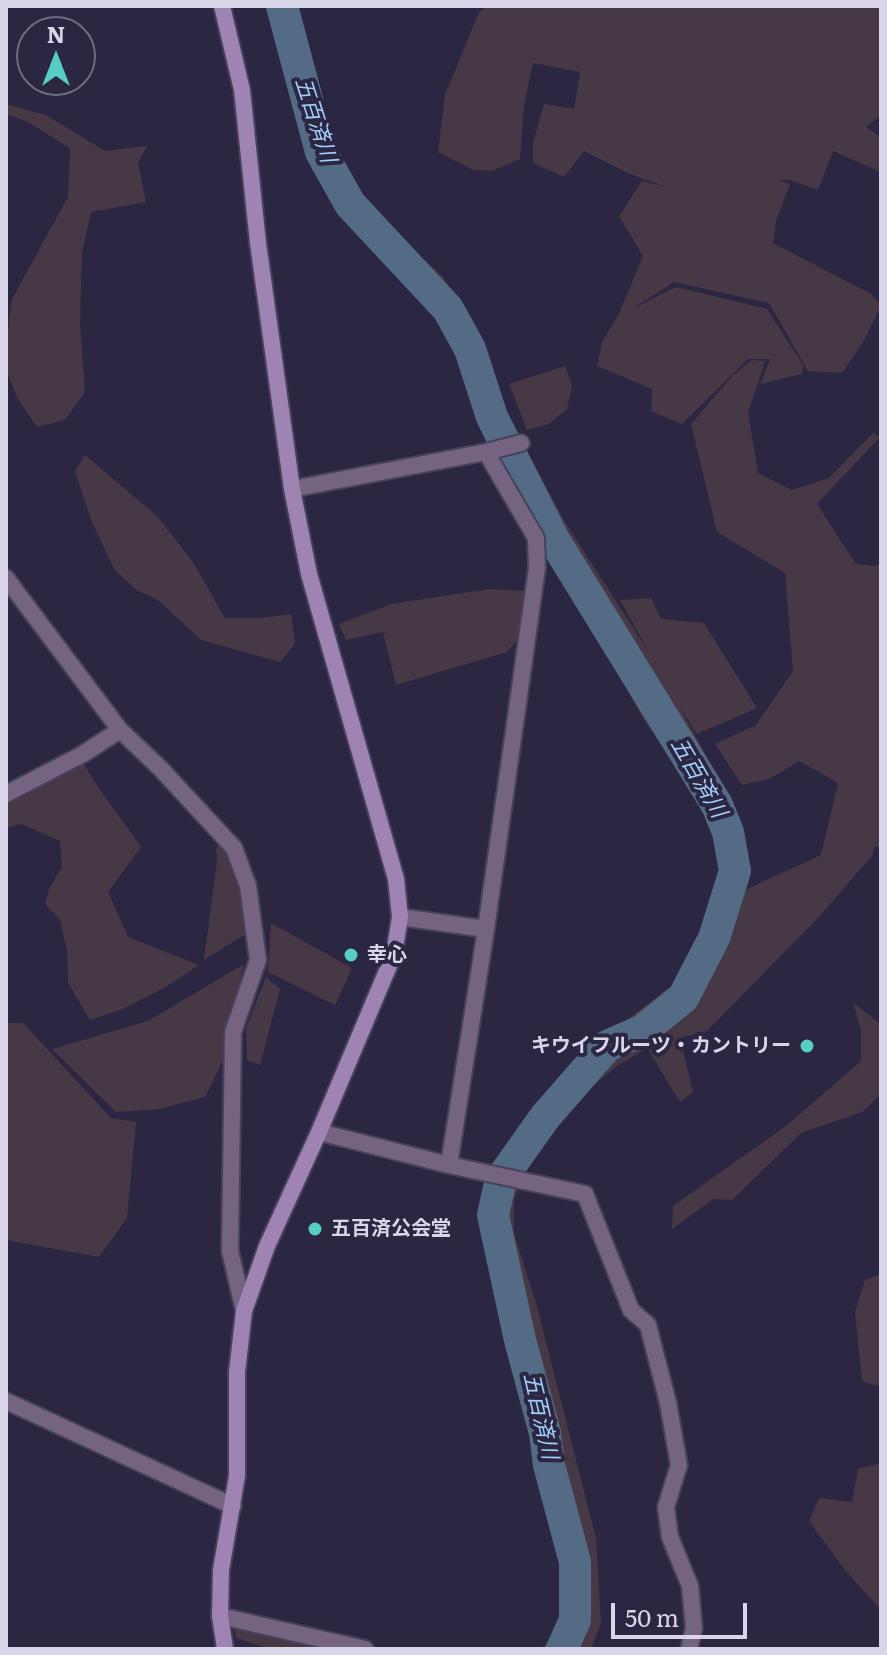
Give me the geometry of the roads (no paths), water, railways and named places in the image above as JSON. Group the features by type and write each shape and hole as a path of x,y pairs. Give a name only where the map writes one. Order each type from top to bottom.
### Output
{"street":[{"path":"222,6 242,90 258,243 292,489 309,574 396,879 400,917 394,954 267,1246 244,1311 237,1372 237,1476 221,1570 220,1616 225,1649"},
{"path":"292,489 521,443"},
{"path":"449,1165 537,568 536,538 486,452"},
{"path":"6,578 120,730 234,848 248,886 258,960 233,1032 230,1251 244,1311"},
{"path":"6,794 83,754 120,730"},
{"path":"400,917 486,929"},
{"path":"319,1132 449,1165 585,1194 631,1310 648,1325 668,1403 679,1465 666,1507 670,1537 690,1586 694,1628 689,1649"},
{"path":"6,1401 233,1506"},
{"path":"220,1616 365,1649"}],"waterway":[{"name":"五百済川","path":"282,6 321,152 350,204 448,309 470,349 492,417 554,540 717,805 728,832 735,871 714,938 683,998 643,1030 607,1046 545,1117 501,1179 493,1215 520,1340 545,1433 549,1465 575,1562 575,1620 562,1649"}],"place":[{"name":"幸心","path":"351,955"},
{"name":"キウイフルーツ・カントリー","path":"807,1046"},
{"name":"五百済公会堂","path":"315,1229"}]}
